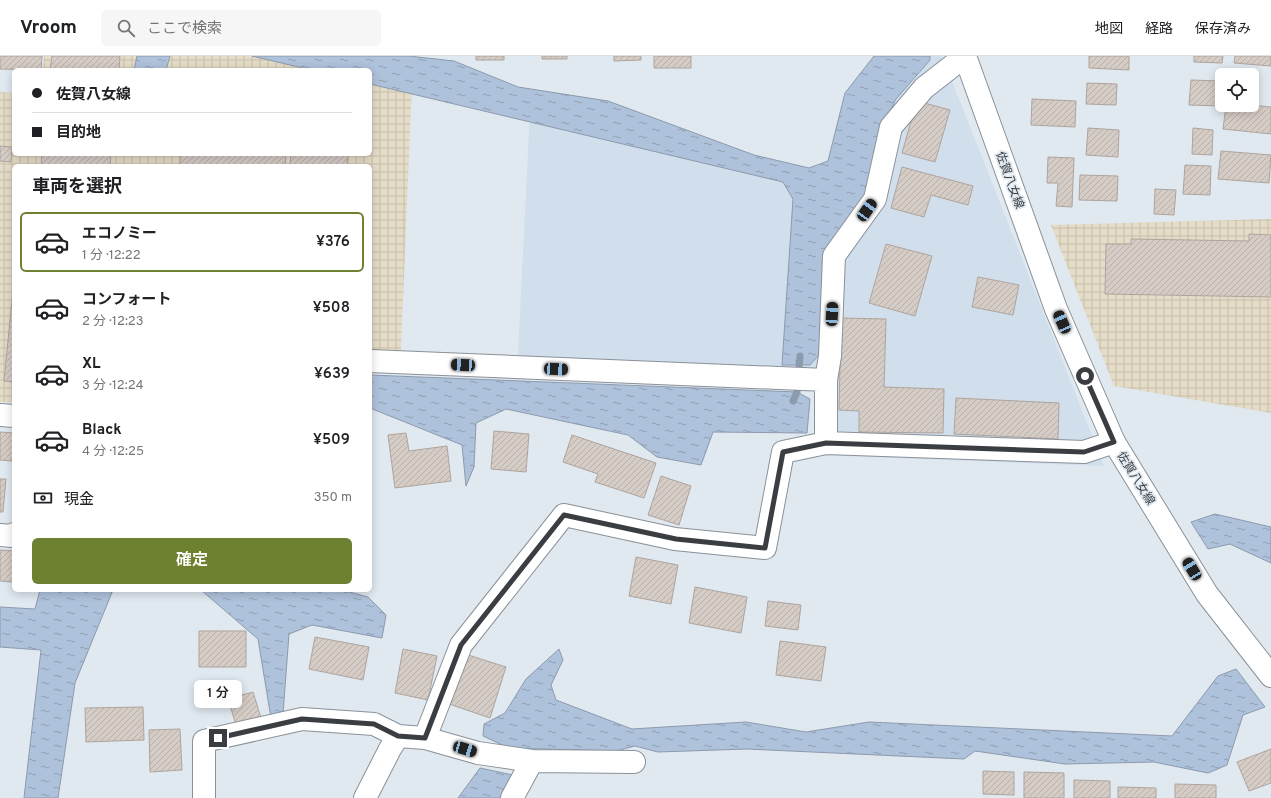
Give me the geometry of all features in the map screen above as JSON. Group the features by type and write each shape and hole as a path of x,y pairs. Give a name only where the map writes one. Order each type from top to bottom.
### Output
{"street":[{"path":"372,361 807,380 830,356 834,256 875,199 891,127 924,88 965,56"},
{"name":"佐賀八女線","path":"965,56 1056,309 1114,442 1207,594 1271,676"},
{"path":"807,380 826,443"},
{"path":"0,414 12,416"},
{"path":"425,738 461,645 564,515 676,539 765,548 783,452 826,443 1084,452 1114,442"},
{"path":"0,535 12,536"},
{"path":"204,798 204,741 302,719 374,724 398,736 425,738 478,753 532,761 634,762"},
{"path":"365,798 398,736"},
{"path":"512,798 532,761"}],"shaded area":[{"path":"44,56 289,56 346,68 43,68"},
{"path":"924,56 942,56 1104,466 816,455 817,389 517,376 530,112 838,186"},
{"path":"372,73 412,82 400,371 372,370 372,164 12,164 12,402 0,402 0,92 12,93 12,156 372,156"},
{"path":"1271,219 1271,413 1114,386 1051,225"}],"water":[{"path":"137,56 170,56 167,68 134,68"},
{"path":"252,56 409,56 454,61 518,87 608,101 754,155 809,168 828,161 845,93 874,56 930,56 930,60 896,99 881,129 866,192 824,254 819,355 810,365 782,365 793,199 783,182 372,84 372,68 303,68"},
{"path":"372,375 797,392 810,399 807,433 713,432 701,465 657,457 628,435 506,409 476,423 474,467 466,486 462,445 372,409"},
{"path":"1215,514 1271,527 1271,563 1230,544 1208,549 1191,522"},
{"path":"39,592 112,592 75,683 58,798 24,798 41,650 0,647 0,607 35,609"},
{"path":"203,592 349,592 368,597 386,615 382,638 312,625 289,634 283,714 271,718 258,639"},
{"path":"559,649 563,660 551,685 556,700 632,729 746,722 806,732 869,722 1172,736 1218,676 1236,669 1265,707 1243,715 1227,765 1208,773 1154,762 1065,764 975,751 964,759 747,749 658,752 635,746 616,751 509,748 483,736 484,724 505,713 526,679"},
{"path":"480,768 513,775 500,798 458,798"}],"building":[{"path":"0,56 42,56 41,68 0,69"},
{"path":"52,56 120,56 119,68 50,68"},
{"path":"476,56 504,56 504,60 476,60"},
{"path":"542,56 567,56 567,59 542,59"},
{"path":"614,56 641,56 641,60 614,61"},
{"path":"654,56 691,56 691,68 654,68"},
{"path":"1089,56 1129,56 1129,70 1089,68"},
{"path":"1194,56 1223,56 1222,63 1194,62"},
{"path":"1235,56 1271,56 1271,66 1234,63"},
{"path":"1191,80 1215,81 1215,106 1189,105"},
{"path":"1087,83 1117,84 1116,105 1086,104"},
{"path":"1032,99 1076,101 1075,127 1031,125"},
{"path":"924,103 950,110 935,162 902,153 912,118"},
{"path":"1259,106 1271,107 1271,134 1223,129 1225,112 1259,112"},
{"path":"1088,128 1119,130 1118,157 1086,155"},
{"path":"1193,128 1213,130 1212,155 1192,154"},
{"path":"0,146 12,147 11,162 0,161"},
{"path":"1221,151 1271,155 1269,183 1218,179"},
{"path":"42,156 111,156 110,164 41,164"},
{"path":"180,156 286,156 285,164 180,164"},
{"path":"291,156 348,156 347,164 290,164"},
{"path":"1048,157 1074,158 1072,207 1056,206 1058,183 1047,183"},
{"path":"1185,165 1211,166 1210,195 1183,194"},
{"path":"902,167 973,186 968,205 931,195 924,217 891,208"},
{"path":"1080,175 1118,176 1117,201 1079,200"},
{"path":"1155,189 1176,190 1174,215 1154,214"},
{"path":"1249,234 1271,235 1271,297 1105,294 1106,244 1131,244 1131,239 1249,241"},
{"path":"886,244 932,256 915,316 869,303"},
{"path":"978,277 1019,285 1013,315 972,307"},
{"path":"12,300 12,382 4,381"},
{"path":"841,318 886,319 884,387 944,389 943,433 859,432 859,411 839,410"},
{"path":"956,398 1059,403 1058,439 954,434"},
{"path":"494,431 529,434 526,472 491,469"},
{"path":"0,432 12,433 12,461 0,460"},
{"path":"406,433 409,451 447,446 451,481 395,488 388,435"},
{"path":"572,435 656,463 644,498 595,482 598,474 563,462"},
{"path":"661,476 691,486 679,525 648,515"},
{"path":"0,479 6,479 3,512 0,512"},
{"path":"0,550 12,551 12,582 0,581"},
{"path":"636,557 678,565 671,604 629,596"},
{"path":"695,587 747,597 741,633 689,623"},
{"path":"768,601 801,605 798,630 765,626"},
{"path":"199,631 246,631 246,667 199,667"},
{"path":"315,637 369,647 363,680 309,669"},
{"path":"780,641 826,647 821,681 776,675"},
{"path":"403,649 437,656 428,700 395,693"},
{"path":"465,654 506,667 490,718 449,704"},
{"path":"253,692 261,718 236,725 228,699"},
{"path":"143,707 144,740 86,742 85,708"},
{"path":"180,729 182,770 150,772 149,730"},
{"path":"1271,749 1271,783 1249,791 1237,762"},
{"path":"983,771 1014,772 1014,795 983,794"},
{"path":"1024,772 1064,773 1064,798 1024,798"},
{"path":"1074,780 1110,781 1110,798 1074,798"},
{"path":"1175,784 1216,785 1216,798 1175,798"},
{"path":"1118,787 1156,788 1156,798 1118,798"}],"waterway":[{"path":"793,401 797,392 800,356"}],"route":[{"path":"218,738 302,719 374,724 398,736 425,738 461,645 564,515 676,539 765,548 783,452 826,443 1084,452 1114,442 1085,376"}]}
